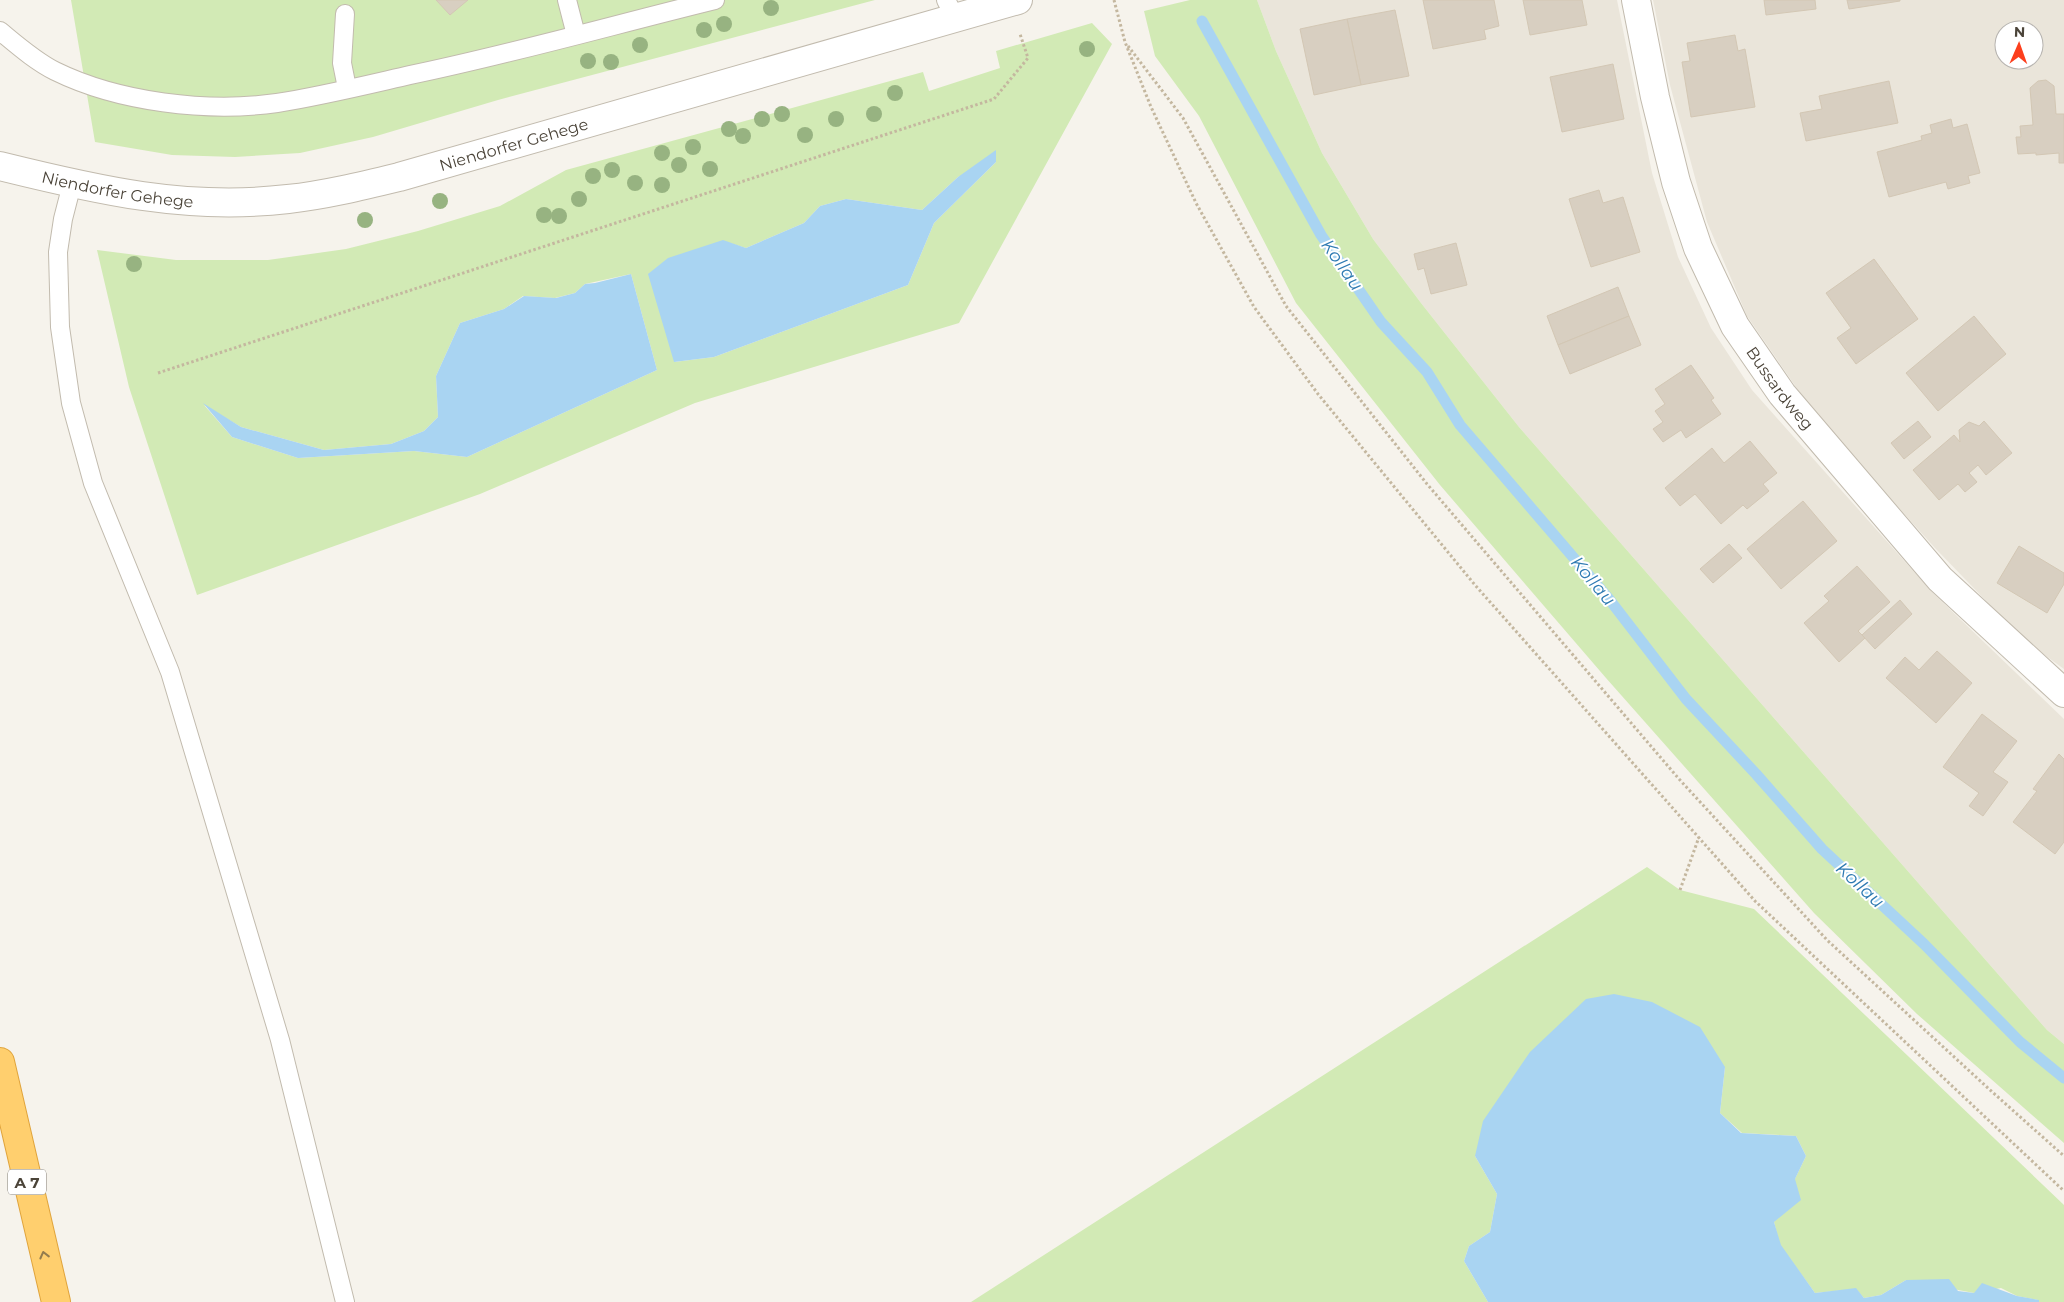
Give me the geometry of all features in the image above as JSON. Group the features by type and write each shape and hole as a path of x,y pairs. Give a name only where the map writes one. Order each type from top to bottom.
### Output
{"highway":[{"name":"A 7","path":"0,1062 56,1302"}],"street":[{"name":"Bussardweg","path":"1636,0 1655,96 1676,182 1698,248 1735,326 1782,394 1940,579 2064,693"},
{"name":"Niendorfer Gehege","path":"0,166 72,184 127,195 180,201 235,203 339,191 399,177 951,9 1014,1"}],"lane":[{"path":"567,0 576,35"},
{"path":"0,31 26,52 54,70 94,87 144,100 212,106 275,103 470,63 714,0"},
{"path":"345,14 342,63 347,88"},
{"path":"72,184 58,252 60,327 71,403 93,483 170,672 280,1040 345,1302"}],"path":[{"path":"1114,0 1125,42 1151,107 1196,203 1254,307 1318,394 1475,585 1755,901 2064,1191"},
{"path":"158,373 994,99 1028,58 1014,1"},
{"path":"1125,42 1183,118 1286,306 1427,484 1679,779 1827,940 2064,1156"},
{"path":"1680,890 1699,836"}],"shaded area":[{"path":"1257,0 1617,0 1652,173 1678,257 1711,328 1752,390 1932,592 2064,719 2064,1044 2047,1030 1519,427 1421,303 1373,239 1322,153 1276,51"},
{"path":"1653,0 2064,0 2064,669 2024,640 1935,548 1816,416 1747,316 1707,222 1670,85"}],"green space":[{"path":"71,0 875,0 498,100 373,137 300,153 235,157 172,155 95,142"},
{"path":"1190,0 1257,0 1276,51 1322,153 1373,239 1421,303 1519,427 2047,1030 2064,1044 2064,1143 1917,1014 1814,913 1606,678 1440,485 1296,303 1199,116 1155,56 1144,11"},
{"path":"1092,23 1112,44 959,323 695,403 480,494 197,595 129,387 97,250 176,260 268,260 346,249 418,231 500,206 566,170 923,72 929,91 1000,68 996,51","holes":["996,162 934,223 908,285 714,357 674,362 723,241 746,248 804,223 820,206 846,199 922,210 958,177","631,274 657,370 467,457 414,451 298,458 232,437 204,405 241,427 324,450 391,444 424,431 438,417 436,376 460,323 504,309 523,296 555,298 575,293 585,284"]},
{"path":"1647,867 1680,890 1754,909 2064,1205 2064,1302 2039,1302 2038,1300 2017,1296 2001,1288 1974,1293 1906,1280 1881,1295 1864,1298 1856,1289 1815,1293 1780,1245 1774,1222 1806,1156 1796,1136 1742,1133 1720,1113 1725,1067 1475,1156 1497,1194 1490,1232 1469,1246 1464,1261 1488,1302 971,1302"}],"water":[{"path":"996,150 996,162 934,223 908,285 714,357 674,362 648,274 668,258 723,240 746,248 804,223 820,206 846,199 922,210 958,177"},
{"path":"631,274 657,370 467,457 414,451 298,458 232,437 203,403 241,427 324,450 391,444 424,431 438,417 436,376 460,323 504,309 524,296 556,298 575,293 585,284"},
{"path":"1614,994 1652,1002 1700,1027 1725,1067 1720,1113 1741,1133 1796,1136 1806,1156 1795,1179 1801,1200 1774,1222 1781,1245 1815,1293 1856,1288 1864,1298 1881,1295 1906,1280 1949,1279 1958,1291 1974,1293 1982,1283 2017,1296 2039,1300 2039,1302 1488,1302 1464,1261 1469,1246 1490,1232 1497,1194 1475,1156 1483,1121 1530,1052 1586,999"}],"building":[{"path":"436,0 468,0 450,15"},
{"path":"1423,0 1494,0 1499,26 1484,30 1486,39 1433,49"},
{"path":"1523,0 1582,0 1587,25 1530,35"},
{"path":"1764,0 1815,0 1816,9 1766,15"},
{"path":"1847,0 1900,0 1900,1 1849,9"},
{"path":"1395,10 1409,76 1361,85 1347,19"},
{"path":"1347,19 1361,85 1314,95 1300,29"},
{"path":"1735,35 1738,51 1745,49 1755,107 1691,117 1682,62 1690,61 1687,43"},
{"path":"1613,64 1624,119 1562,132 1550,77"},
{"path":"2046,80 2054,86 2056,114 2064,114 2064,163 2059,163 2059,153 2018,154 2016,137 2021,137 2020,126 2033,125 2030,88 2038,81"},
{"path":"1889,81 1898,123 1806,141 1800,113 1822,109 1819,96"},
{"path":"1951,119 1953,128 1967,124 1980,173 1968,176 1970,183 1948,189 1946,182 1889,197 1877,152 1922,140 1921,136 1932,133 1930,125"},
{"path":"1599,190 1603,203 1623,197 1640,252 1591,267 1569,199"},
{"path":"1456,243 1467,285 1431,294 1424,268 1418,270 1414,254"},
{"path":"1874,259 1918,319 1856,364 1837,338 1851,328 1826,293"},
{"path":"1618,287 1629,316 1558,345 1547,316"},
{"path":"1629,316 1641,345 1570,374 1558,345"},
{"path":"1974,316 2006,354 1938,411 1906,373"},
{"path":"1691,365 1714,398 1711,400 1721,414 1686,438 1681,430 1663,442 1653,429 1663,422 1655,411 1665,404 1655,389"},
{"path":"1918,421 1931,437 1904,459 1891,443"},
{"path":"1984,421 2012,453 1986,475 1978,465 1969,473 1977,482 1965,492 1958,484 1939,500 1913,470 1954,435 1960,442 1959,430 1969,422 1979,426"},
{"path":"1750,441 1777,473 1763,484 1769,491 1747,509 1743,505 1721,524 1695,494 1680,506 1665,488 1712,448 1724,463"},
{"path":"1803,501 1837,541 1781,589 1747,549"},
{"path":"1729,544 1742,558 1713,583 1700,569"},
{"path":"2019,546 2064,573 2064,584 2047,613 1997,583"},
{"path":"1857,566 1890,602 1858,631 1865,638 1839,662 1804,623 1829,601 1824,596"},
{"path":"1900,600 1912,614 1875,649 1862,635"},
{"path":"1937,651 1972,683 1936,723 1886,678 1905,657 1919,670"},
{"path":"1982,714 2017,741 1993,772 2008,782 1983,816 1969,806 1979,793 1943,767"},
{"path":"2059,754 2064,759 2064,842 2055,854 2013,822 2037,791 2033,789"}],"waterway":[{"name":"Kollau","path":"1202,21 1321,235 1381,322 1427,372 1460,425 1609,599 1686,699 1822,849 1924,944 2020,1042 2064,1078"}]}
